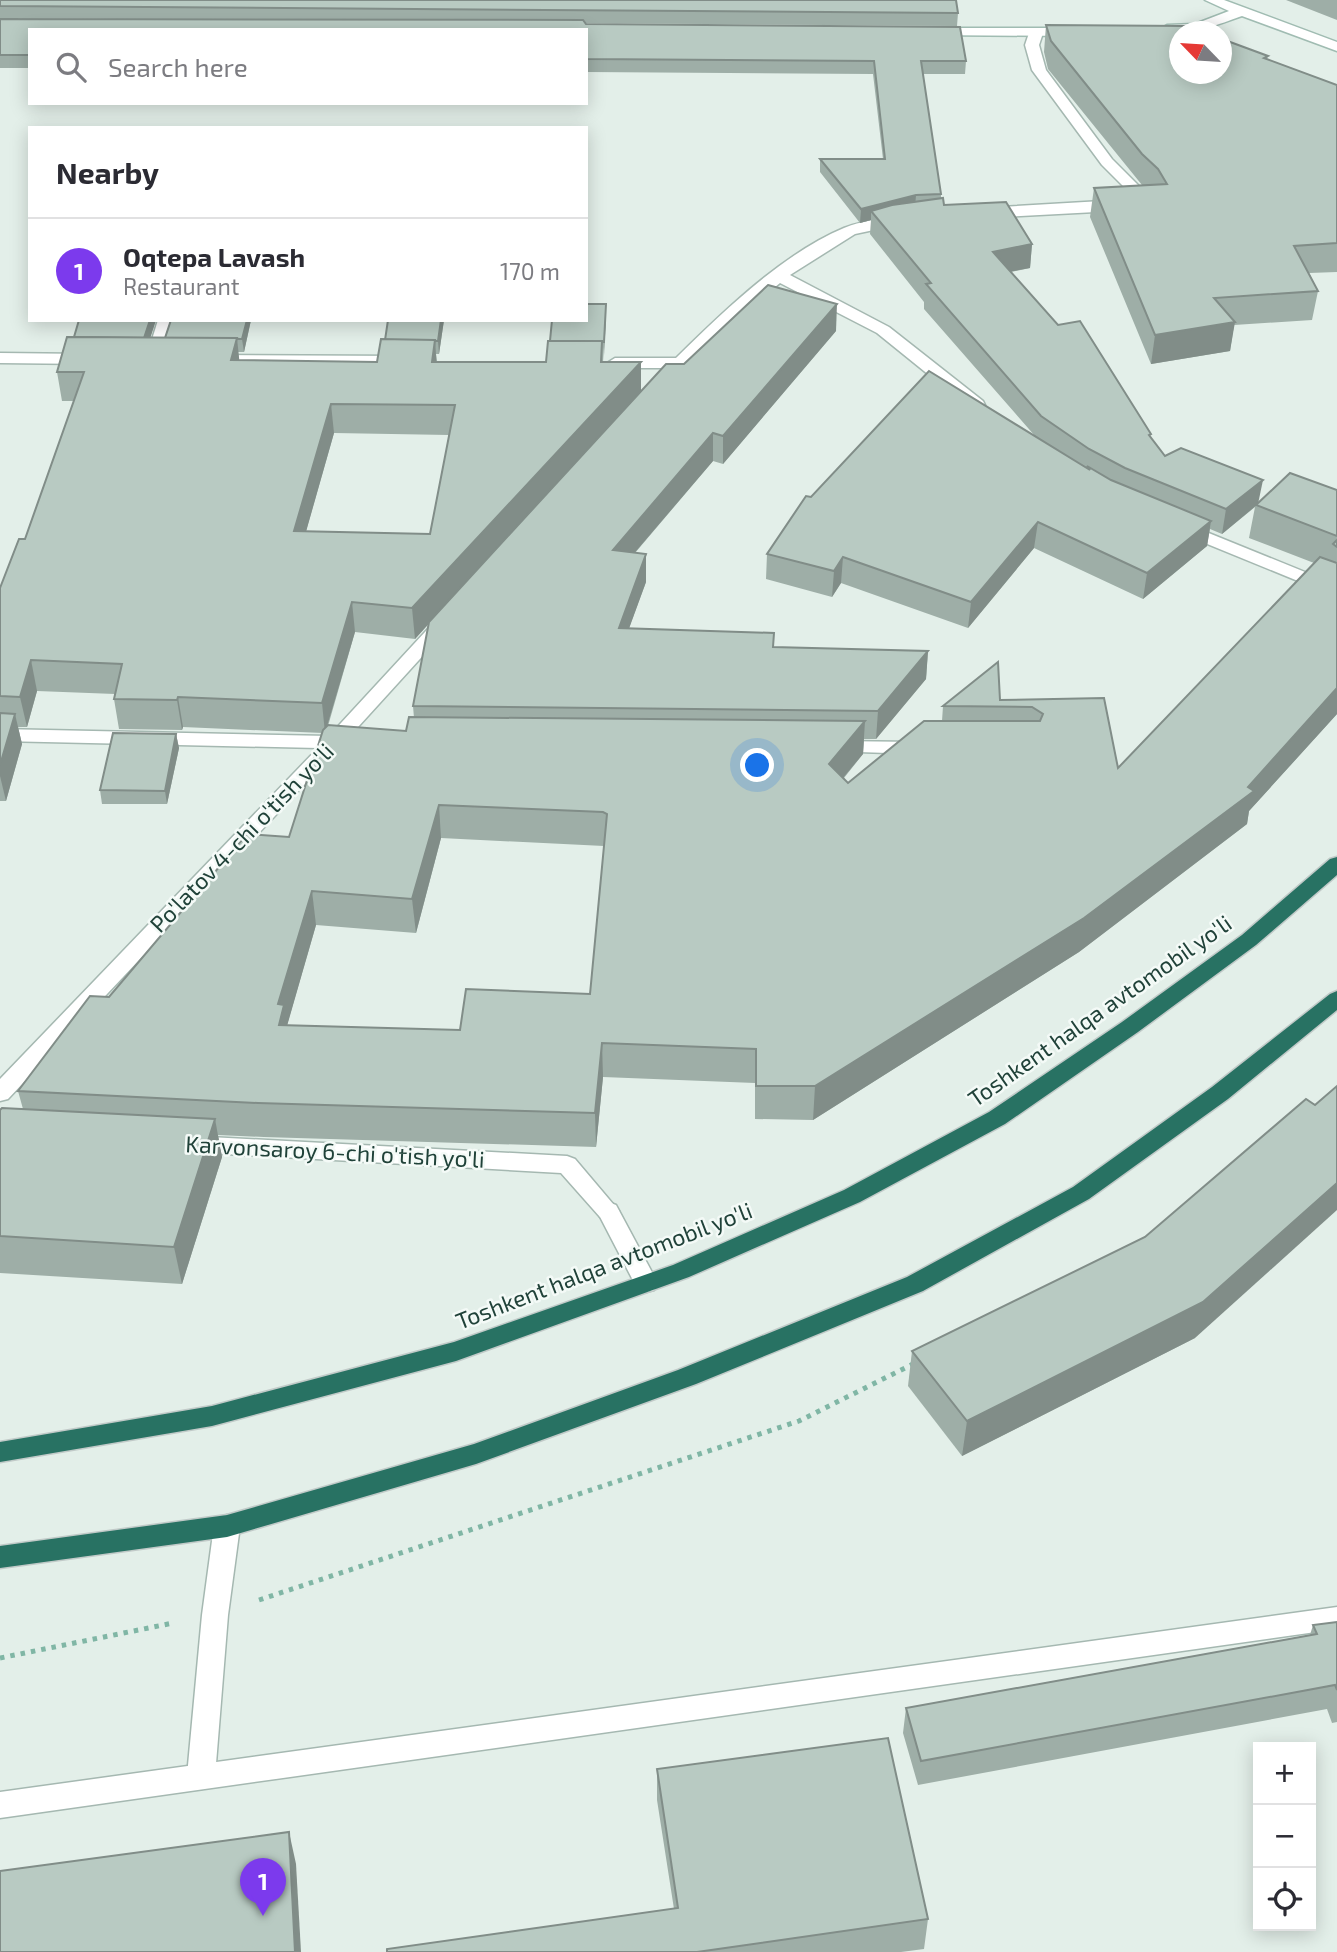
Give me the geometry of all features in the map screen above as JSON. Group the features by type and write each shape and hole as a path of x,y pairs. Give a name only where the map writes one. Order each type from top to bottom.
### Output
{"highway":[{"name":"Toshkent halqa avtomobil yo'li","path":"0,1452 212,1416 456,1351 681,1271 852,1196 997,1118 1130,1027 1248,940 1337,864"},
{"path":"0,1557 227,1526 477,1454 687,1377 915,1284 1081,1193 1220,1093 1337,999"}],"street":[{"path":"1212,0 1337,47"},
{"path":"1157,29 1198,28 1242,11"},
{"path":"924,32 1090,31"},
{"path":"969,214 1115,207 1147,202 1107,162 1039,70 1032,45 1036,33"},
{"path":"652,394 679,363 779,276 847,233 916,216"},
{"path":"779,276 883,330 989,414"},
{"path":"154,359 165,322"},
{"path":"0,358 103,359"},
{"path":"196,360 417,361"},
{"path":"596,363 679,363"},
{"path":"1164,519 1337,592"},
{"name":"Po'latov 4-chi o'tish yo'li","path":"0,1093 334,742 456,609"},
{"path":"0,735 362,742"},
{"path":"819,747 944,748"},
{"name":"Karvonsaroy 6-chi o'tish yo'li","path":"166,1143 567,1165 608,1211 646,1283"},
{"path":"201,1776 215,1615 227,1526"},
{"path":"0,1805 1337,1618"}],"path":[{"path":"0,1658 215,1615 799,1420 920,1360"}],"building":[{"path":"0,0 956,0 958,13 0,6"},
{"path":"0,19 583,20 586,24 960,27 966,61 921,61 941,194 916,195 861,209 820,159 885,159 874,61 588,59 588,28 28,28 28,55 0,55"},
{"path":"1046,25 1169,26 1169,84 1232,84 1232,43 1268,56 1264,58 1337,85 1337,243 1294,246 1318,291 1214,298 1235,322 1155,335 1094,188 1167,184 1158,169 1142,154 1051,41"},
{"path":"943,198 944,205 1006,202 1032,244 993,252 1058,325 1080,321 1151,434 1149,435 1165,456 1181,448 1263,480 1226,509 1125,468 1089,449 1041,416 926,284 931,283 871,211 892,205"},
{"path":"768,285 837,304 723,436 713,433 613,550 646,554 619,628 774,633 773,647 928,651 878,711 413,706 429,622 666,364 684,364"},
{"path":"588,304 606,304 604,342 550,341 552,322 588,322"},
{"path":"78,322 149,322 144,338 74,337"},
{"path":"170,322 246,322 242,339 165,338"},
{"path":"388,322 441,322 438,341 385,340"},
{"path":"67,337 237,338 231,360 377,362 381,339 435,340 432,362 546,362 548,341 602,341 601,362 641,362 412,608 352,602 322,703 178,697 177,700 114,699 122,664 31,660 20,697 0,696 0,588 19,539 25,539 84,372 57,372","holes":["331,404 455,405 430,534 294,531"]},
{"path":"929,371 1090,470 1087,466 1111,480 1211,521 1147,573 1038,522 971,602 843,557 834,571 767,554 806,496 811,497"},
{"path":"1290,473 1337,490 1337,536 1256,505"},
{"path":"1320,557 1337,563 1337,688 1248,787 1254,791 1084,918 815,1086 756,1086 756,1049 602,1043 595,1113 258,1103 18,1091 90,996 109,997 247,834 289,837 323,730 328,725 406,731 409,717 865,721 829,764 848,783 924,721 1040,721 1043,714 1032,707 943,706 998,662 1000,700 1104,698 1118,768","holes":["439,805 607,814 590,994 466,989 460,1030 279,1025 284,1005 278,1004 312,891 412,899"]},
{"path":"0,713 15,714 0,765"},
{"path":"113,733 176,734 165,791 100,790"},
{"path":"1337,1086 1337,1183 1203,1302 967,1421 912,1351 1145,1237 1306,1099 1315,1105"},
{"path":"2,1108 215,1119 174,1247 0,1236"},
{"path":"1337,1622 1337,1690 1335,1685 921,1761 906,1708 1317,1634 1313,1625"},
{"path":"888,1738 928,1919 697,1952 387,1952 387,1949 678,1908 657,1769"},
{"path":"289,1832 295,1952 0,1952 0,1871"}],"place":[{"name":"Oqtepa Lavash","path":"263,1916"}]}
